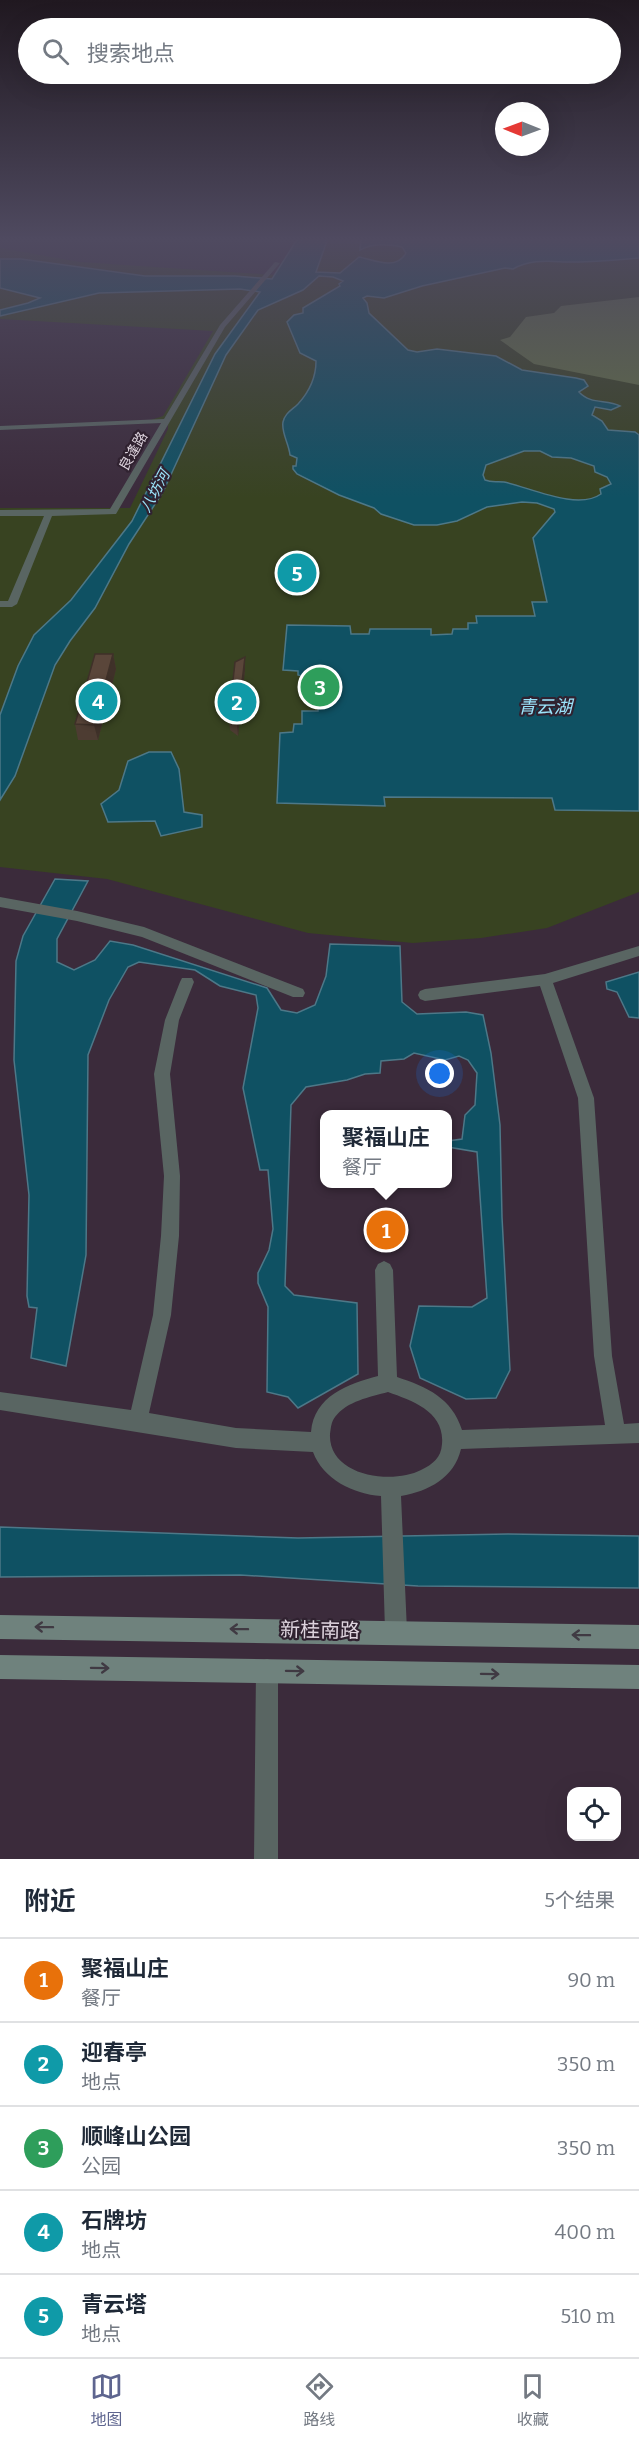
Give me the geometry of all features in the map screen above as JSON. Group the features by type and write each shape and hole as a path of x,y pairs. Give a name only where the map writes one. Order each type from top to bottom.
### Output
{"main road":[{"name":"新桂南路","path":"0,1627 396,1631 639,1637"},
{"path":"0,1666 639,1677"}],"street":[{"name":"良逢路","path":"49,513 113,512 223,325"},
{"path":"0,428 165,422"},
{"path":"126,423 143,424 159,432"},
{"path":"0,513 49,513 12,604 0,604"},
{"path":"0,903 77,915 144,932 298,993"},
{"path":"425,994 545,980 639,951"},
{"path":"545,980 586,1098 603,1356 616,1434"},
{"path":"138,1421 162,1315 170,1236 172,1176 162,1074 172,1020 187,982"},
{"path":"384,1270 388,1383"},
{"path":"388,1383 428,1398 443,1410 453,1440 450,1458 442,1468 422,1480 391,1487 360,1483 340,1474 326,1460 318,1442 321,1425 328,1409 362,1389 388,1383"},
{"path":"0,1401 236,1438 318,1442"},
{"path":"453,1440 639,1433"},
{"path":"391,1487 396,1631"},
{"path":"266,1859 267,1670"}],"green space":[{"path":"102,325 639,325 639,892 547,928 481,938 413,943 308,933 107,879 0,867 0,508 130,508 168,429 168,424 151,420 163,416 213,331"},
{"path":"520,325 639,325 639,385 534,364 500,340 510,337"}],"water":[{"name":"青云湖","path":"236,325 248,325 226,355 163,492 129,544 95,608 55,665 15,776 0,800 0,715 18,666 34,635 71,600 132,521 215,354"},
{"name":"青云湖","path":"288,325 381,325 408,350 417,352 437,349 496,356 522,370 584,380 588,386 579,392 588,399 620,406 611,410 595,407 592,415 602,421 608,430 635,432 639,435 639,811 555,810 552,798 384,797 385,806 277,803 280,733 293,732 294,724 302,724 302,711 318,711 319,691 301,690 302,676 298,675 298,671 283,670 287,625 350,626 351,634 369,634 370,629 431,629 431,635 452,634 453,629 468,629 468,623 477,623 476,616 535,616 532,602 547,602 533,538 555,512 554,509 537,503 522,502 487,507 457,521 437,525 414,525 381,514 374,508 339,495 297,474 293,466 296,466 297,458 290,455 283,422 287,414 309,389 315,373 316,361 300,353","holes":["524,451 540,451 552,457 571,458 594,466 595,472 607,477 611,484 600,489 601,494 591,499 579,500 553,496 504,482 492,482 485,480 483,475 486,465"]},
{"path":"149,752 171,752 179,769 184,812 202,815 202,827 161,836 155,821 108,822 101,804 119,790 128,761"},
{"path":"55,879 88,881 57,939 57,962 74,970 95,960 110,941 133,945 267,988 281,1010 297,1013 315,1005 326,976 330,944 400,946 402,1002 417,1014 466,1012 483,1015 491,1053 500,1125 510,1370 496,1398 466,1399 420,1378 410,1346 419,1306 472,1307 487,1298 477,1152 452,1148 452,1140 462,1139 465,1115 475,1105 477,1073 468,1060 459,1056 445,1060 414,1053 404,1059 381,1061 380,1073 365,1074 347,1080 306,1087 291,1105 285,1286 294,1295 357,1303 358,1374 298,1408 288,1397 267,1392 268,1307 258,1283 258,1273 269,1250 273,1229 268,1170 260,1170 243,1088 258,1008 256,995 220,986 195,970 139,962 128,967 109,1000 88,1055 86,1255 66,1366 31,1358 37,1308 29,1307 27,1296 29,1195 14,1060 16,961 23,936"},
{"path":"639,972 639,1018 629,1017 617,992 607,989 606,982"},
{"path":"0,1527 298,1538 508,1534 639,1536 639,1588 418,1586 240,1575 0,1577"}],"building":[{"path":"95,654 113,654 94,725 75,724"},
{"path":"245,657 237,724 229,718 235,662"}],"place":[{"name":"青云塔","path":"297,573"},
{"name":"顺峰山公园","path":"320,687"},
{"name":"石牌坊","path":"98,701"},
{"name":"迎春亭","path":"237,702"},
{"name":"聚福山庄","path":"386,1230"}],"water label":[{"name":"八坊河","path":"155,491"}]}
